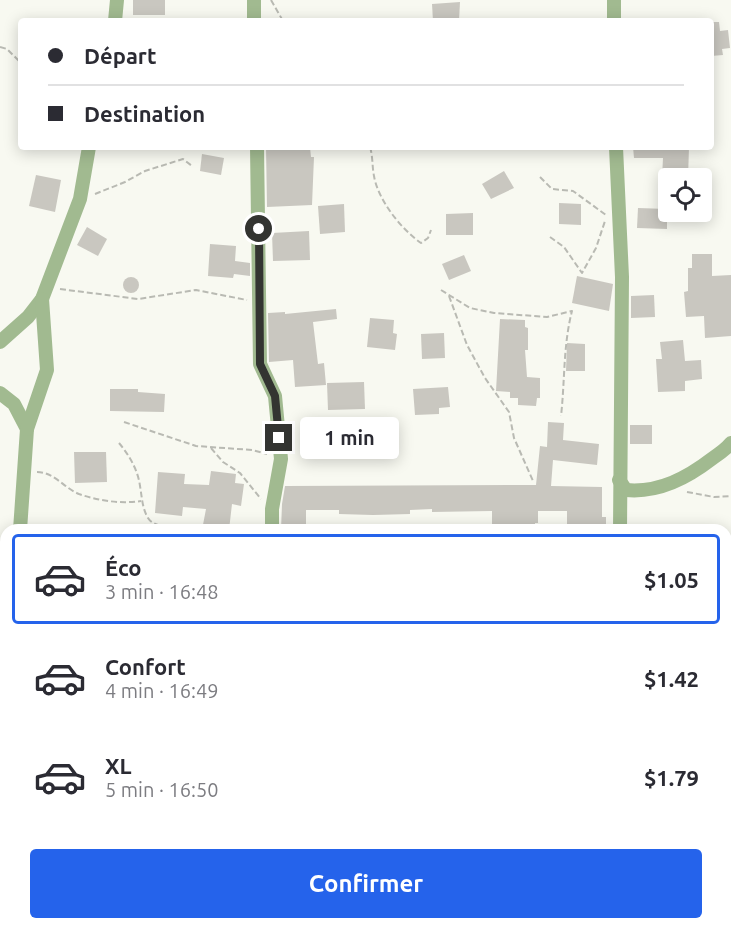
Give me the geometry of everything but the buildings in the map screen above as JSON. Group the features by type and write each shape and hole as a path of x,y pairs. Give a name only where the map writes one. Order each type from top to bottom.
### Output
{"street":[{"path":"115,18 117,0"},
{"path":"254,0 254,18"},
{"path":"614,0 614,18"},
{"path":"0,342 27,317 44,293 81,191 88,150"},
{"path":"257,150 260,364 275,396 281,459 272,509 272,524"},
{"path":"616,150 613,218 622,277 620,524"},
{"path":"21,524 27,429 47,370 44,293"},
{"path":"0,393 14,404 27,429"},
{"path":"619,480 626,490 639,491 664,485 691,475 731,443"}],"path":[{"path":"271,0 281,18"},
{"path":"0,47 7,49 18,60"},
{"path":"371,150 374,158 374,178 389,208 413,237 421,243 428,238 431,230"},
{"path":"81,191 90,196 145,171 183,159 192,166"},
{"path":"540,177 552,189 573,191 613,218 582,273 564,247 550,237"},
{"path":"44,293 138,299 196,290 258,301"},
{"path":"441,290 470,308 494,313 548,317 572,311 566,333 561,416"},
{"path":"449,296 467,345 485,378 509,412 514,438 533,481"},
{"path":"124,422 196,446 252,450 281,459"},
{"path":"119,443 129,455 135,470 140,486 141,501 148,517 156,524"},
{"path":"210,448 223,462 240,473 248,485 272,509"},
{"path":"25,473 41,472 53,476 80,494 122,503 141,501"},
{"path":"664,485 701,495 731,496"}],"route":[{"path":"259,229 260,364 275,396 279,438"}]}
